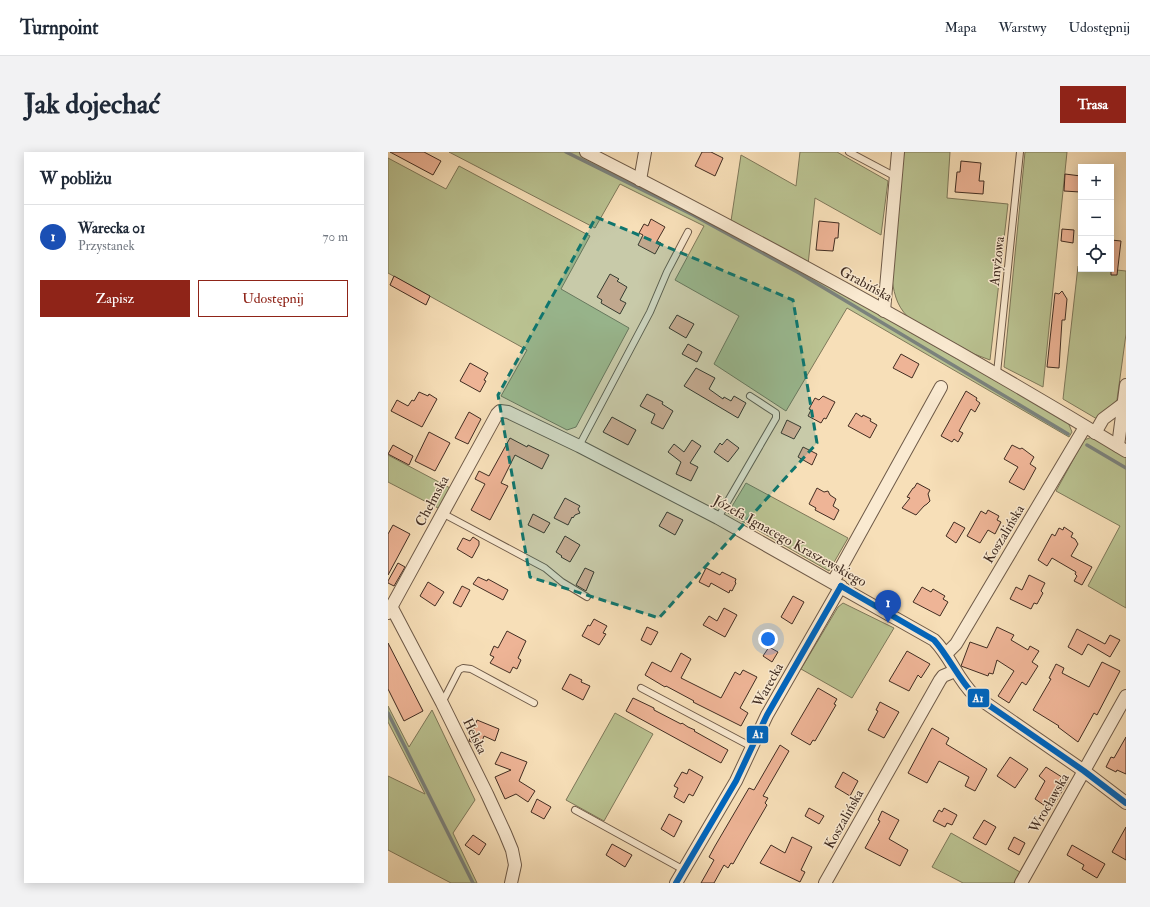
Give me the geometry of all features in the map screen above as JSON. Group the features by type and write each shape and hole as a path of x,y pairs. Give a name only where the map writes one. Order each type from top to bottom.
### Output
{"street":[{"name":"Grabińska","path":"586,152 700,211 884,311 996,373 1122,448"},
{"path":"640,180 645,152"},
{"path":"884,311 898,152"},
{"path":"1122,448 1123,404 1126,385"},
{"name":"Warecka","path":"676,883 736,781 767,715 941,386"},
{"name":"Koszalińska","path":"946,654 956,644 1090,430 1123,404"},
{"name":"Chełmska","path":"390,610 497,414 500,411 508,412"},
{"name":"Józefa Ignacego Kraszewskiego","path":"508,412 579,446 718,518 934,640 946,654 955,671 974,695 1084,771 1126,803"},
{"name":"Helska","path":"390,610 442,703 487,794 512,850 514,865 511,883"},
{"name":"Koszalińska","path":"825,883 940,680 944,676 955,671"},
{"name":"Wrocławska","path":"1020,883 1126,696"}],"lane":[{"path":"849,152 896,177"},
{"name":"Anyżowa","path":"996,373 1020,152"},
{"path":"579,446 650,312 667,272 688,232"},
{"path":"718,518 776,418 776,413 750,396"},
{"path":"442,513 545,568 562,582 587,597"},
{"path":"442,703 460,670 466,668 471,669 534,703"},
{"path":"642,688 752,747"},
{"path":"575,810 684,870"}],"highlighted area":[{"path":"596,217 793,300 817,443 659,618 530,577 498,395"}],"green space":[{"path":"449,152 579,152 703,214 1068,422 1072,432 1069,437 847,308 786,411 714,364 739,316 675,280 704,226 620,184 595,228"},
{"path":"800,152 837,152 888,181 881,235 815,198 808,265 731,221 741,155 796,186"},
{"path":"904,152 950,152 947,198 1008,204 990,360 974,354 908,317 900,307 894,292 891,274"},
{"path":"1025,152 1067,152 1043,387 1004,367"},
{"path":"388,158 446,189 459,166 590,236 561,289 629,328 576,427 567,430 501,396 527,350 388,273"},
{"path":"1078,266 1078,272 1114,272 1114,270 1126,271 1126,334 1117,400 1097,419 1063,399"},
{"path":"1092,437 1126,456 1126,608 1088,586 1120,526 1056,491 1084,440"},
{"path":"388,455 452,489 440,509 388,482"},
{"path":"746,483 848,538 829,571 728,513"},
{"path":"843,603 894,628 852,698 801,669 838,607"},
{"path":"388,706 409,747 432,710 475,800 453,833 477,883 451,883 388,850 388,776 425,794 388,722"},
{"path":"615,713 653,734 604,821 566,800"},
{"path":"951,833 1020,872 1014,883 963,883 932,867"}],"building":[{"path":"390,152 424,152 441,161 433,175"},
{"path":"702,152 711,152 723,158 715,176 695,166"},
{"path":"961,161 981,163 979,181 984,181 983,194 955,192 957,172 960,172"},
{"path":"1065,174 1078,176 1078,192 1064,191"},
{"path":"651,219 665,227 657,241 661,243 655,254 638,245 643,235 639,233 644,224 648,226"},
{"path":"819,221 839,223 838,238 835,238 833,251 816,250"},
{"path":"1062,229 1074,230 1073,243 1061,241"},
{"path":"1114,240 1121,241 1117,275 1111,275 1111,272 1114,272"},
{"path":"610,274 619,279 617,281 627,287 620,300 626,303 620,314 601,303 602,300 597,297"},
{"path":"394,276 430,296 426,305 390,285"},
{"path":"1062,291 1067,299 1065,320 1062,320 1059,368 1047,367 1055,293 1059,294"},
{"path":"677,315 694,324 686,338 669,328"},
{"path":"688,344 702,352 697,362 682,354"},
{"path":"901,354 919,364 912,378 893,368"},
{"path":"470,363 488,373 484,380 486,381 480,392 460,381"},
{"path":"696,368 715,378 709,389 723,399 724,397 731,401 734,396 746,403 738,418 684,386"},
{"path":"966,391 977,398 976,400 980,403 975,412 971,409 959,431 963,433 958,442 954,439 952,442 941,436"},
{"path":"419,392 428,396 429,394 437,399 422,427 391,411 397,400 408,406 412,400 414,401"},
{"path":"647,394 663,402 662,404 673,411 663,429 651,423 655,414 640,406"},
{"path":"823,396 835,402 826,419 824,418 821,423 808,416 811,410 809,409 815,398 819,400"},
{"path":"469,412 481,419 468,444 455,438"},
{"path":"856,413 862,417 863,415 871,419 870,421 877,425 870,438 848,426"},
{"path":"612,417 636,430 628,445 603,432"},
{"path":"787,420 801,427 794,439 781,433"},
{"path":"429,432 450,443 435,471 415,461"},
{"path":"510,438 527,447 528,445 549,455 542,469 515,455 501,483 508,486 490,520 471,510 485,484 475,479 479,471 489,476"},
{"path":"727,439 739,448 728,462 714,452 720,443 722,445"},
{"path":"692,440 701,446 690,463 698,467 691,481 676,474 681,462 668,452 674,444 684,452"},
{"path":"393,445 413,456 409,465 388,454"},
{"path":"1012,445 1020,449 1022,448 1034,457 1030,464 1036,468 1024,490 1009,482 1018,467 1004,459"},
{"path":"803,447 817,454 812,465 798,457"},
{"path":"917,483 930,490 928,494 930,501 916,515 902,508 910,498 907,497"},
{"path":"817,488 824,492 828,491 830,495 836,499 833,506 839,510 834,520 815,510 816,508 809,504"},
{"path":"565,498 580,506 578,509 580,513 575,515 573,518 572,517 568,525 554,518"},
{"path":"988,510 999,516 997,520 1001,522 995,534 988,530 980,543 967,536 981,511 986,514"},
{"path":"667,512 683,520 675,535 659,526"},
{"path":"533,514 550,523 544,533 528,525"},
{"path":"954,522 965,528 956,543 946,536"},
{"path":"393,525 410,534 388,575 388,534"},
{"path":"1064,527 1073,533 1071,537 1075,539 1078,544 1071,556 1092,567 1082,585 1074,581 1077,576 1075,574 1076,572 1052,558 1047,566 1038,560 1052,534 1055,536 1059,528 1063,530"},
{"path":"565,536 580,545 570,562 556,552"},
{"path":"473,537 479,541 479,545 472,558 457,549 463,538 470,541"},
{"path":"398,563 405,567 394,586 388,583 388,581"},
{"path":"585,568 594,572 586,591 576,585"},
{"path":"706,568 720,575 722,572 736,579 736,583 732,591 730,590 729,593 711,583 709,587 699,582"},
{"path":"1029,575 1045,583 1041,591 1043,593 1037,604 1034,603 1031,609 1010,599 1016,587 1022,590"},
{"path":"478,577 487,581 488,579 508,590 503,600 473,584"},
{"path":"428,582 444,592 435,606 420,596"},
{"path":"462,586 470,590 461,607 453,603"},
{"path":"922,587 931,592 933,589 945,596 943,599 948,602 940,616 913,602"},
{"path":"793,596 804,602 792,624 781,617"},
{"path":"724,608 737,615 725,637 703,625 709,616 717,621"},
{"path":"594,619 607,626 603,633 606,634 599,645 582,636 588,625 590,626"},
{"path":"647,627 658,632 651,645 641,640"},
{"path":"997,627 1014,635 1011,640 1028,650 1030,646 1039,651 1032,662 1038,666 1026,685 1022,682 1009,703 998,696 1014,671 997,660 993,674 989,673 988,676 961,666 970,642 987,648"},
{"path":"1077,629 1105,644 1110,635 1120,640 1110,657 1088,644 1082,655 1068,647"},
{"path":"507,631 526,641 518,658 521,660 517,669 513,667 510,673 490,663 494,657 490,655 494,646 498,648"},
{"path":"388,643 423,711 404,721 388,689"},
{"path":"769,647 778,652 772,662 763,656"},
{"path":"907,651 930,664 921,678 918,675 909,691 889,681"},
{"path":"681,653 691,659 681,678 721,698 735,672 740,675 743,670 757,677 740,708 748,713 741,726 693,702 694,701 666,686 665,687 645,675 652,662 671,672"},
{"path":"1102,662 1120,671 1097,715 1094,713 1078,742 1058,727 1059,726 1033,710 1051,679 1049,678 1056,664 1064,668 1062,673 1089,687"},
{"path":"570,674 582,680 581,682 590,686 583,700 562,689"},
{"path":"818,688 837,699 834,704 836,705 815,741 813,740 810,745 791,734"},
{"path":"633,698 695,730 694,731 728,750 721,763 626,711"},
{"path":"880,702 899,712 884,738 868,730 878,711 876,710"},
{"path":"477,720 499,729 495,741 484,736 480,746 469,741"},
{"path":"932,728 949,738 946,744 987,769 975,791 965,786 969,777 939,761 927,783 908,773"},
{"path":"1126,737 1126,774 1117,770 1116,772 1106,767 1111,757 1114,758"},
{"path":"780,745 789,751 763,796 768,798 765,803 767,805 733,864 731,863 728,868 724,865 714,883 701,883 714,860 709,857 715,846 749,788 754,790"},
{"path":"501,752 527,762 519,781 535,791 528,802 516,794 505,799 495,777 511,770 495,764"},
{"path":"1010,757 1028,769 1015,788 997,776"},
{"path":"1046,767 1068,781 1051,810 1035,799 1045,781 1039,776"},
{"path":"689,769 703,777 693,796 689,794 684,803 674,797 678,788 674,786 682,772 687,774"},
{"path":"843,772 858,781 850,796 835,787"},
{"path":"537,799 551,807 544,819 531,812"},
{"path":"809,808 824,816 819,824 805,816"},
{"path":"944,808 957,815 952,825 947,823 945,827 933,821 939,810 942,812"},
{"path":"882,811 899,820 889,839 908,850 900,866 865,848 880,821 878,820"},
{"path":"669,814 682,821 674,837 661,829"},
{"path":"984,820 996,827 986,845 973,838"},
{"path":"1126,827 1126,860 1112,852"},
{"path":"473,835 486,844 479,855 465,845"},
{"path":"792,837 812,847 801,870 805,872 800,882 760,863 771,845 785,853"},
{"path":"1014,837 1025,843 1019,855 1008,849"},
{"path":"612,844 632,855 625,867 606,855"},
{"path":"1072,845 1105,864 1097,878 1082,869 1084,865 1067,855"}],"waterway":[{"path":"566,152 693,215 799,273 1068,434"},
{"path":"1087,445 1126,468"},
{"path":"388,713 473,883"}],"transit line":[{"name":"A1","path":"841,586 934,640 963,682 974,695 1084,771 1126,803"},
{"name":"A1","path":"676,883 736,781 767,715 841,586"}],"place":[{"name":"Warecka 01","path":"888,623"}]}
